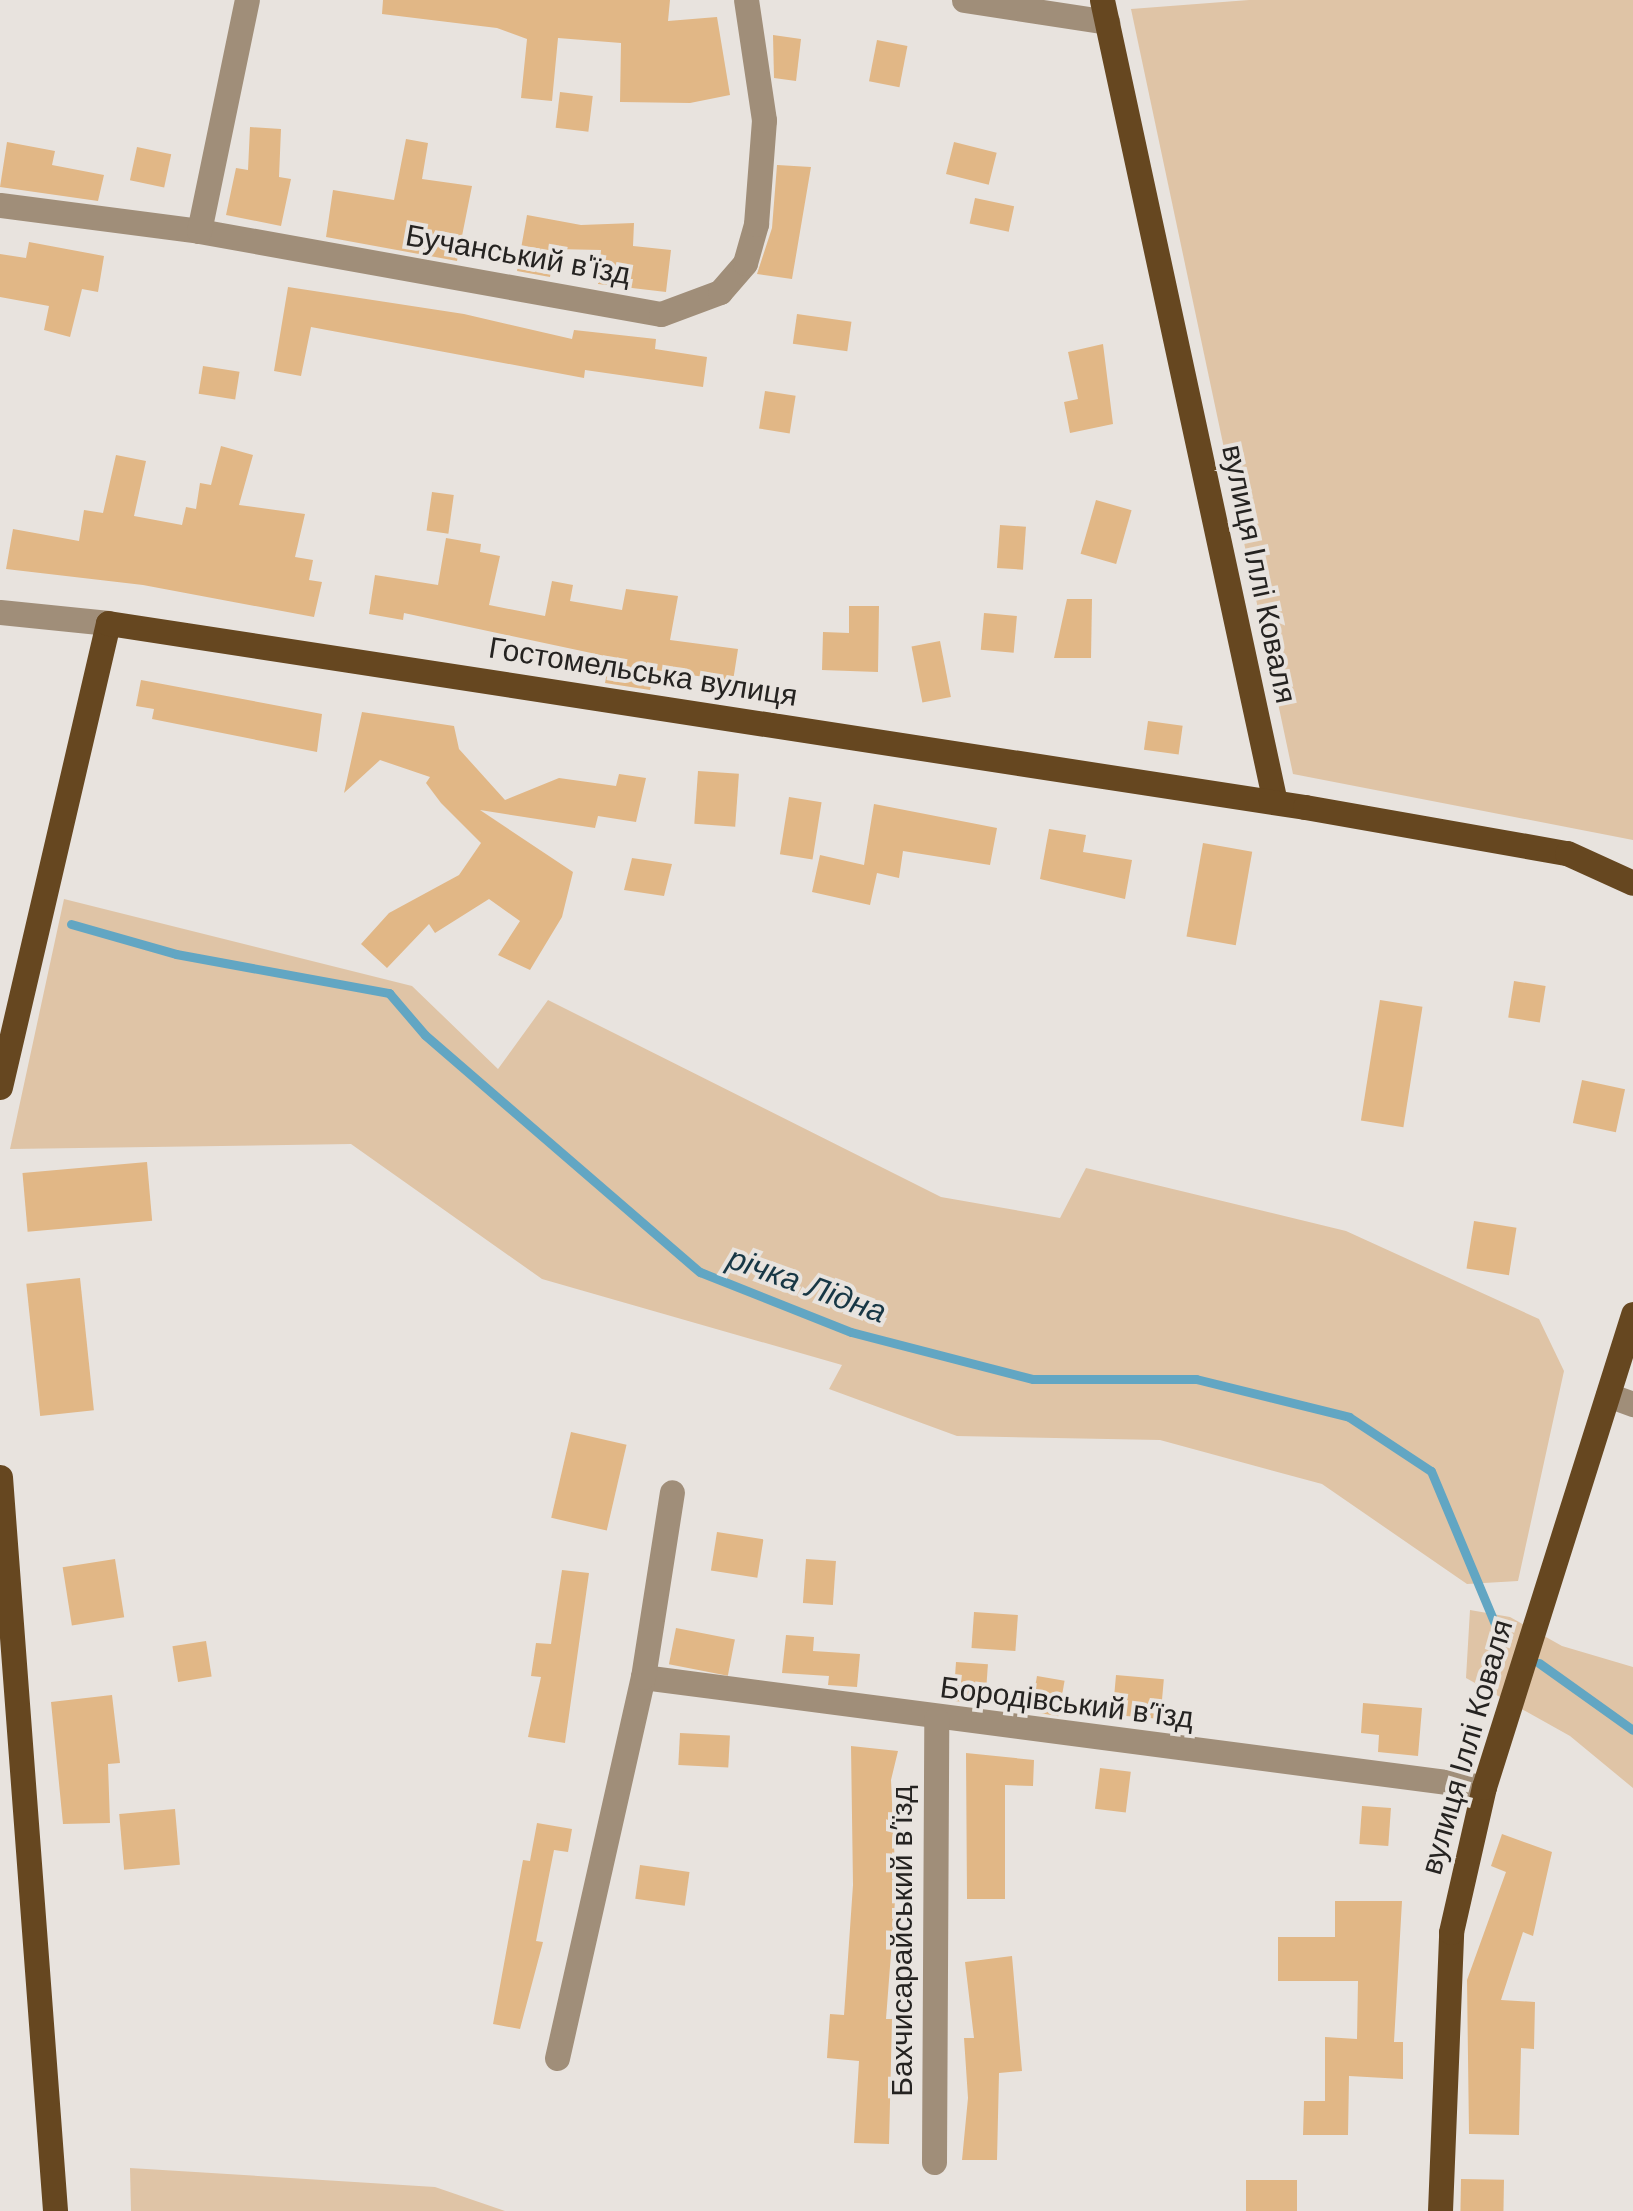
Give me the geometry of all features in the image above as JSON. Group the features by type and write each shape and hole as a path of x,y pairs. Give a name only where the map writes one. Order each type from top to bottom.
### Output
{"main road":[{"name":"вулиця Іллі Коваля","path":"1104,11 1275,802"},
{"name":"Гостомельська вулиця","path":"108,623 1275,802"},
{"path":"0,1087 108,623"},
{"path":"1275,802 1567,853 1633,884"},
{"name":"вулиця Іллі Коваля","path":"1440,2211 1451,1932 1484,1788 1633,1314"},
{"path":"0,1477 54,2211"}],"street":[{"path":"199,231 247,0"},
{"name":"Бучанський в'їзд","path":"0,205 199,231 661,314 720,292 745,264 756,224 764,120 746,0"},
{"path":"964,0 1104,11"},
{"name":"Гостомельська вулиця","path":"0,612 108,623"},
{"path":"1608,1395 1633,1404"},
{"path":"556,2058 643,1677 672,1492"},
{"name":"Бородівський в’їзд","path":"643,1677 936,1719 1484,1788"},
{"name":"Бахчисарайський в’їзд","path":"934,2162 936,1719"}],"shaded area":[{"path":"1249,0 1633,0 1633,840 1293,774 1131,9"},
{"path":"64,899 412,986 498,1069 548,1000 941,1197 1060,1218 1086,1168 1346,1231 1539,1319 1564,1371 1518,1581 1467,1584 1322,1484 1160,1440 957,1436 829,1389 842,1365 542,1279 351,1144 10,1149"},
{"path":"1470,1610 1510,1617 1562,1646 1633,1667 1633,1788 1570,1736 1466,1678"},
{"path":"130,2168 435,2187 505,2211 131,2211"}],"building":[{"path":"383,0 670,0 668,21 717,17 730,95 690,103 620,102 621,43 558,38 552,101 521,98 527,39 497,28 382,14"},
{"path":"773,35 801,39 796,81 774,78"},
{"path":"877,40 907,46 899,87 869,81"},
{"path":"560,92 593,96 588,132 556,128"},
{"path":"250,127 281,129 279,177 291,179 281,226 226,215 236,168 248,170"},
{"path":"406,139 428,143 422,179 472,186 457,261 326,237 333,190 394,200"},
{"path":"7,142 55,151 52,165 104,175 98,201 0,187"},
{"path":"954,142 997,153 989,185 946,174"},
{"path":"137,147 171,154 164,188 130,180"},
{"path":"777,165 811,167 792,279 757,274 772,228"},
{"path":"975,198 1014,206 1009,232 970,223"},
{"path":"527,215 581,225 634,223 633,246 671,250 666,292 598,284 601,250 555,249 550,277 517,271"},
{"path":"29,242 104,256 98,292 82,289 70,337 44,330 49,306 0,297 0,254 26,258"},
{"path":"288,287 464,314 572,339 574,330 656,339 655,349 707,357 703,387 585,370 584,378 311,327 301,376 274,371"},
{"path":"797,314 851,322 847,351 793,344"},
{"path":"1103,344 1113,424 1070,433 1064,402 1078,399 1068,352"},
{"path":"203,366 240,372 235,399 199,394"},
{"path":"765,391 796,396 790,433 759,429"},
{"path":"221,446 253,455 239,505 305,514 295,557 313,560 309,580 322,582 314,617 143,585 6,569 13,529 79,541 84,510 103,513 116,455 146,461 134,516 182,525 186,507 196,509 200,483 211,485"},
{"path":"432,492 454,495 448,534 427,531"},
{"path":"1096,500 1132,510 1116,564 1081,554"},
{"path":"1000,525 1026,527 1023,570 997,568"},
{"path":"446,538 481,544 480,552 500,556 489,605 545,616 552,581 573,585 570,601 622,610 626,589 678,596 670,640 738,649 733,681 655,670 650,690 605,683 610,657 404,613 403,620 369,614 375,575 438,585"},
{"path":"1067,599 1092,599 1091,658 1054,658"},
{"path":"849,606 879,606 878,672 822,670 823,632 849,633"},
{"path":"984,613 1017,616 1014,653 981,650"},
{"path":"940,641 951,697 922,702 912,647"},
{"path":"141,680 322,714 317,752 152,719 154,709 136,706"},
{"path":"362,712 454,726 459,749 505,800 559,778 616,786 619,774 646,778 636,822 598,816 595,828 480,810 573,872 562,917 530,970 498,955 520,921 489,899 435,933 429,924 387,968 361,944 389,913 459,875 481,843 441,803 426,783 430,777 380,760 344,793"},
{"path":"1148,721 1183,726 1179,755 1144,750"},
{"path":"698,771 739,774 735,827 694,824"},
{"path":"789,797 822,802 813,859 780,854"},
{"path":"874,804 997,828 990,865 903,851 899,878 877,873 870,905 812,892 820,855 864,865"},
{"path":"1049,829 1086,835 1083,852 1132,860 1125,899 1040,879"},
{"path":"1203,843 1252,852 1236,945 1187,937"},
{"path":"632,858 672,864 664,896 624,890"},
{"path":"1514,981 1546,986 1540,1023 1508,1018"},
{"path":"1380,1000 1422,1007 1403,1127 1361,1120"},
{"path":"1582,1080 1625,1089 1616,1132 1573,1123"},
{"path":"147,1162 152,1221 28,1232 22,1173"},
{"path":"1474,1221 1516,1228 1509,1275 1466,1268"},
{"path":"80,1278 94,1410 40,1416 26,1284"},
{"path":"571,1432 627,1445 607,1531 551,1518"},
{"path":"717,1532 763,1539 757,1578 711,1571"},
{"path":"115,1559 124,1617 72,1626 63,1567"},
{"path":"806,1559 836,1561 833,1605 803,1603"},
{"path":"562,1570 589,1573 565,1743 528,1737 541,1677 531,1676 536,1643 551,1644"},
{"path":"974,1612 1018,1615 1015,1651 971,1648"},
{"path":"676,1628 735,1639 728,1676 669,1664"},
{"path":"786,1635 814,1637 813,1651 860,1654 857,1687 828,1685 829,1676 782,1673"},
{"path":"206,1641 212,1677 178,1682 172,1646"},
{"path":"956,1662 988,1664 985,1703 953,1701"},
{"path":"1116,1675 1164,1679 1160,1719 1113,1715"},
{"path":"1037,1676 1065,1681 1058,1716 1031,1711"},
{"path":"112,1695 120,1763 108,1764 110,1823 63,1824 51,1702"},
{"path":"1363,1703 1422,1708 1418,1756 1378,1752 1379,1735 1361,1733"},
{"path":"680,1733 730,1736 728,1768 678,1765"},
{"path":"851,1746 898,1751 891,1780 896,1888 886,2019 892,2019 889,2144 854,2143 859,2061 827,2058 830,2014 844,2015 853,1885"},
{"path":"966,1753 1034,1760 1033,1786 1005,1785 1005,1899 967,1899"},
{"path":"1100,1768 1131,1772 1126,1812 1095,1809"},
{"path":"1362,1806 1391,1808 1388,1846 1359,1844"},
{"path":"175,1809 180,1865 124,1870 119,1814"},
{"path":"537,1823 572,1829 568,1852 554,1850 536,1941 543,1942 520,2029 493,2024 523,1860 530,1861"},
{"path":"1502,1834 1552,1852 1533,1936 1523,1932 1501,2000 1535,2002 1534,2049 1521,2048 1519,2135 1469,2134 1467,1980 1506,1872 1491,1866"},
{"path":"640,1865 690,1872 685,1906 635,1899"},
{"path":"1335,1901 1402,1901 1394,2042 1403,2042 1403,2079 1349,2076 1348,2135 1303,2135 1304,2101 1325,2101 1325,2037 1357,2039 1358,1981 1278,1981 1278,1937 1335,1937"},
{"path":"1012,1956 1022,2071 999,2073 997,2160 962,2160 968,2098 964,2038 974,2038 965,1962"},
{"path":"1461,2179 1504,2180 1503,2211 1460,2211"},
{"path":"1246,2180 1297,2180 1297,2211 1246,2211"}],"waterway":[{"name":"річка Лідна","path":"71,924 176,954 389,993 425,1035 700,1272 851,1332 1033,1379 1196,1379 1349,1417 1431,1471 1502,1641"},
{"name":"річка Лідна","path":"1539,1663 1633,1730"}]}
